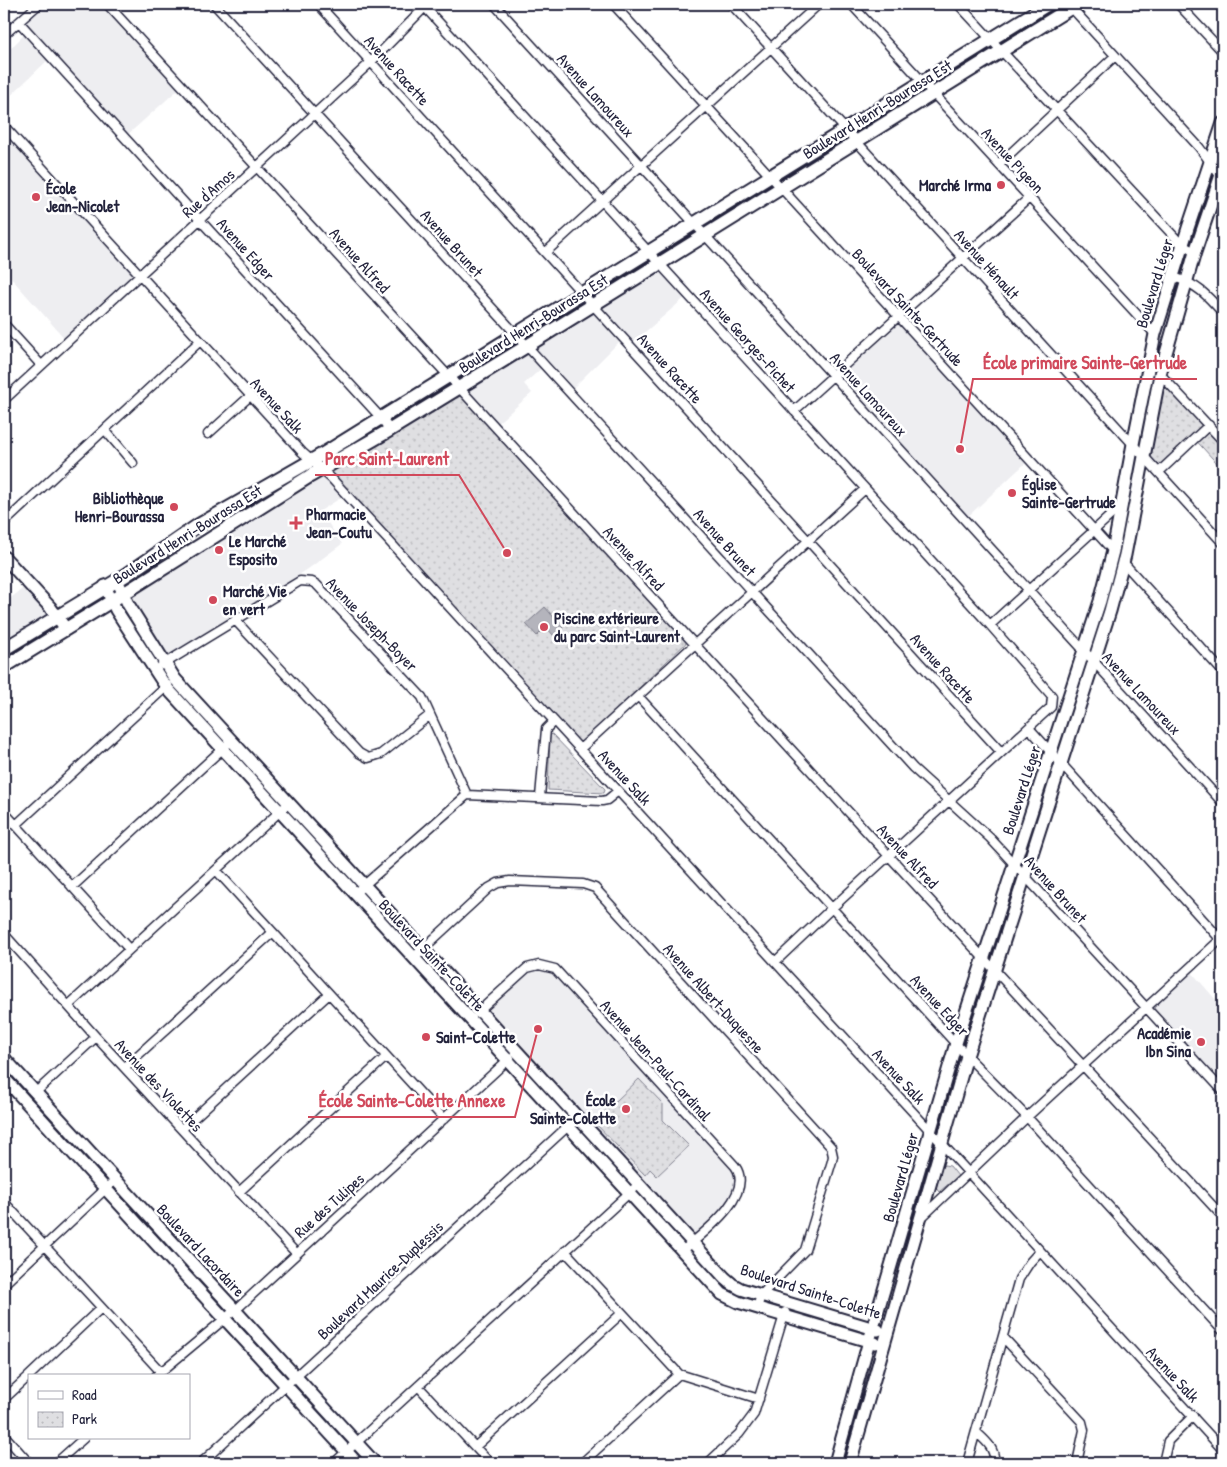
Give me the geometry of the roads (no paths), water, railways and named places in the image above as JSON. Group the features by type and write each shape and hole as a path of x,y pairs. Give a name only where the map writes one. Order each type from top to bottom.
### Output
{"main road":[{"name":"Boulevard Henri-Bourassa Est","path":"4,649 117,580 198,526 381,418 1048,4"},
{"name":"Boulevard Henri-Bourassa Est","path":"4,667 321,470 527,346 856,140 933,94 1072,5"},
{"name":"Boulevard Léger","path":"835,1463 956,1042 1084,650 1113,551 1155,334 1174,277 1182,245 1223,123"},
{"name":"Boulevard Léger","path":"850,1463 967,1056 1094,663 1123,562 1160,374 1195,252 1222,175"},
{"path":"4,557 57,616 66,629"},
{"name":"Boulevard Sainte-Colette","path":"117,580 123,594 164,664 175,679 732,1284 741,1289 887,1333"},
{"name":"Boulevard Sainte-Colette","path":"105,586 153,670 166,687 722,1294 732,1300 757,1308 884,1345"},
{"name":"Boulevard Lacordaire","path":"4,1058 375,1463"},
{"name":"Boulevard Lacordaire","path":"4,1078 357,1463"}],"street":[{"path":"4,35 38,4"},
{"name":"Avenue Alfred","path":"108,4 889,856 1223,1217"},
{"name":"Avenue Brunet","path":"214,4 913,768 981,828 1223,1091"},
{"name":"Avenue Racette","path":"318,4 1002,752"},
{"name":"Avenue Lamoureux","path":"494,4 706,234 1223,803"},
{"name":"Boulevard Sainte-Gertrude","path":"613,4 1223,672"},
{"name":"Avenue Hénault","path":"731,4 1223,543"},
{"path":"546,252 819,4"},
{"name":"Avenue Pigeon","path":"851,4 1155,334"},
{"path":"958,4 1182,245 1195,252"},
{"path":"1178,4 1223,52"},
{"name":"Rue d'Amos","path":"4,400 371,62 425,5"},
{"name":"Avenue Georges-Pichet","path":"425,5 648,252 990,625 1052,696 1051,707 1029,728"},
{"path":"1072,5 1222,175"},
{"name":"Avenue Edger","path":"19,22 390,430"},
{"path":"998,164 1115,56"},
{"name":"Avenue Salk","path":"4,126 199,342 302,452 332,479 1223,1450"},
{"path":"794,412 897,316 1029,198"},
{"path":"1174,277 1202,290 1223,313"},
{"path":"4,324 41,365"},
{"path":"4,522 199,342"},
{"path":"1160,374 1223,441"},
{"path":"208,434 250,396"},
{"path":"1159,472 1209,425"},
{"path":"105,430 133,462"},
{"path":"580,750 865,489"},
{"path":"990,625 1122,505"},
{"name":"Avenue Joseph-Boyer","path":"153,670 300,581 312,582 422,697 467,795"},
{"path":"234,620 359,753 368,758 381,754 430,715"},
{"path":"16,825 175,679"},
{"name":"Avenue Edger","path":"638,696 967,1056 1027,1118 1223,1331"},
{"path":"540,797 546,729 554,721"},
{"path":"775,962 1029,728 1222,941 1146,1007 919,1220"},
{"path":"72,887 232,740"},
{"path":"354,894 467,795 602,801 607,800 618,791"},
{"path":"69,1005 289,803"},
{"path":"4,812 129,948"},
{"path":"216,870 444,1119"},
{"name":"Avenue Albert-Duquesne","path":"413,958 489,888 498,883 510,881 583,884 595,888 831,1147 832,1161 805,1250 761,1295 757,1308"},
{"path":"125,1068 272,933"},
{"name":"Avenue des Violettes","path":"4,934 96,1037 296,1252"},
{"name":"Avenue Jean-Paul-Cardinal","path":"470,1019 530,967 546,966 557,971 738,1171 740,1176 739,1186 731,1204 724,1213 682,1251"},
{"path":"182,1129 329,994"},
{"path":"35,1093 96,1037"},
{"name":"Rue des Tulipes","path":"159,1374 235,1310 517,1051"},
{"path":"239,1192 386,1057"},
{"name":"Boulevard Maurice-Duplessis","path":"201,1463 578,1118"},
{"path":"4,1284 115,1180"},
{"path":"334,1463 639,1184"},
{"path":"4,1202 159,1374"},
{"path":"565,1251 678,1374 759,1398"},
{"path":"967,1463 1019,1279 1040,1251"},
{"path":"708,1463 747,1426 754,1414 787,1303"},
{"path":"31,1374 101,1308"},
{"path":"475,1447 622,1313"},
{"path":"1003,1337 1082,1422 1084,1430 1077,1463"},
{"path":"582,1463 678,1374"},
{"path":"4,1399 28,1377"},
{"path":"418,1386 490,1463"},
{"path":"1163,1463 1168,1440 1192,1416"},
{"path":"976,1432 991,1448 994,1455 994,1463"},
{"path":"4,1435 29,1463"},
{"path":"56,1463 82,1440"}],"place":[{"name":"Marché Irma","path":"1001,185"},
{"name":"École Jean-Nicolet","path":"36,197"},
{"name":"École primaire Sainte-Gertrude","path":"960,449"},
{"name":"Église Sainte-Gertrude","path":"1012,493"},
{"name":"Bibliothèque Henri-Bourassa","path":"174,507"},
{"name":"Pharmacie Jean-Coutu","path":"296,523"},
{"name":"Le Marché Esposito","path":"219,550"},
{"name":"Parc Saint-Laurent","path":"507,553"},
{"name":"Marché Vie en vert","path":"213,600"},
{"name":"Piscine extérieure du parc Saint-Laurent","path":"544,627"},
{"name":"École Sainte-Colette Annexe","path":"538,1029"},
{"name":"Saint-Colette","path":"426,1037"},
{"name":"Académie Ibn Sina","path":"1201,1042"},
{"name":"École Sainte-Colette","path":"626,1109"}]}
